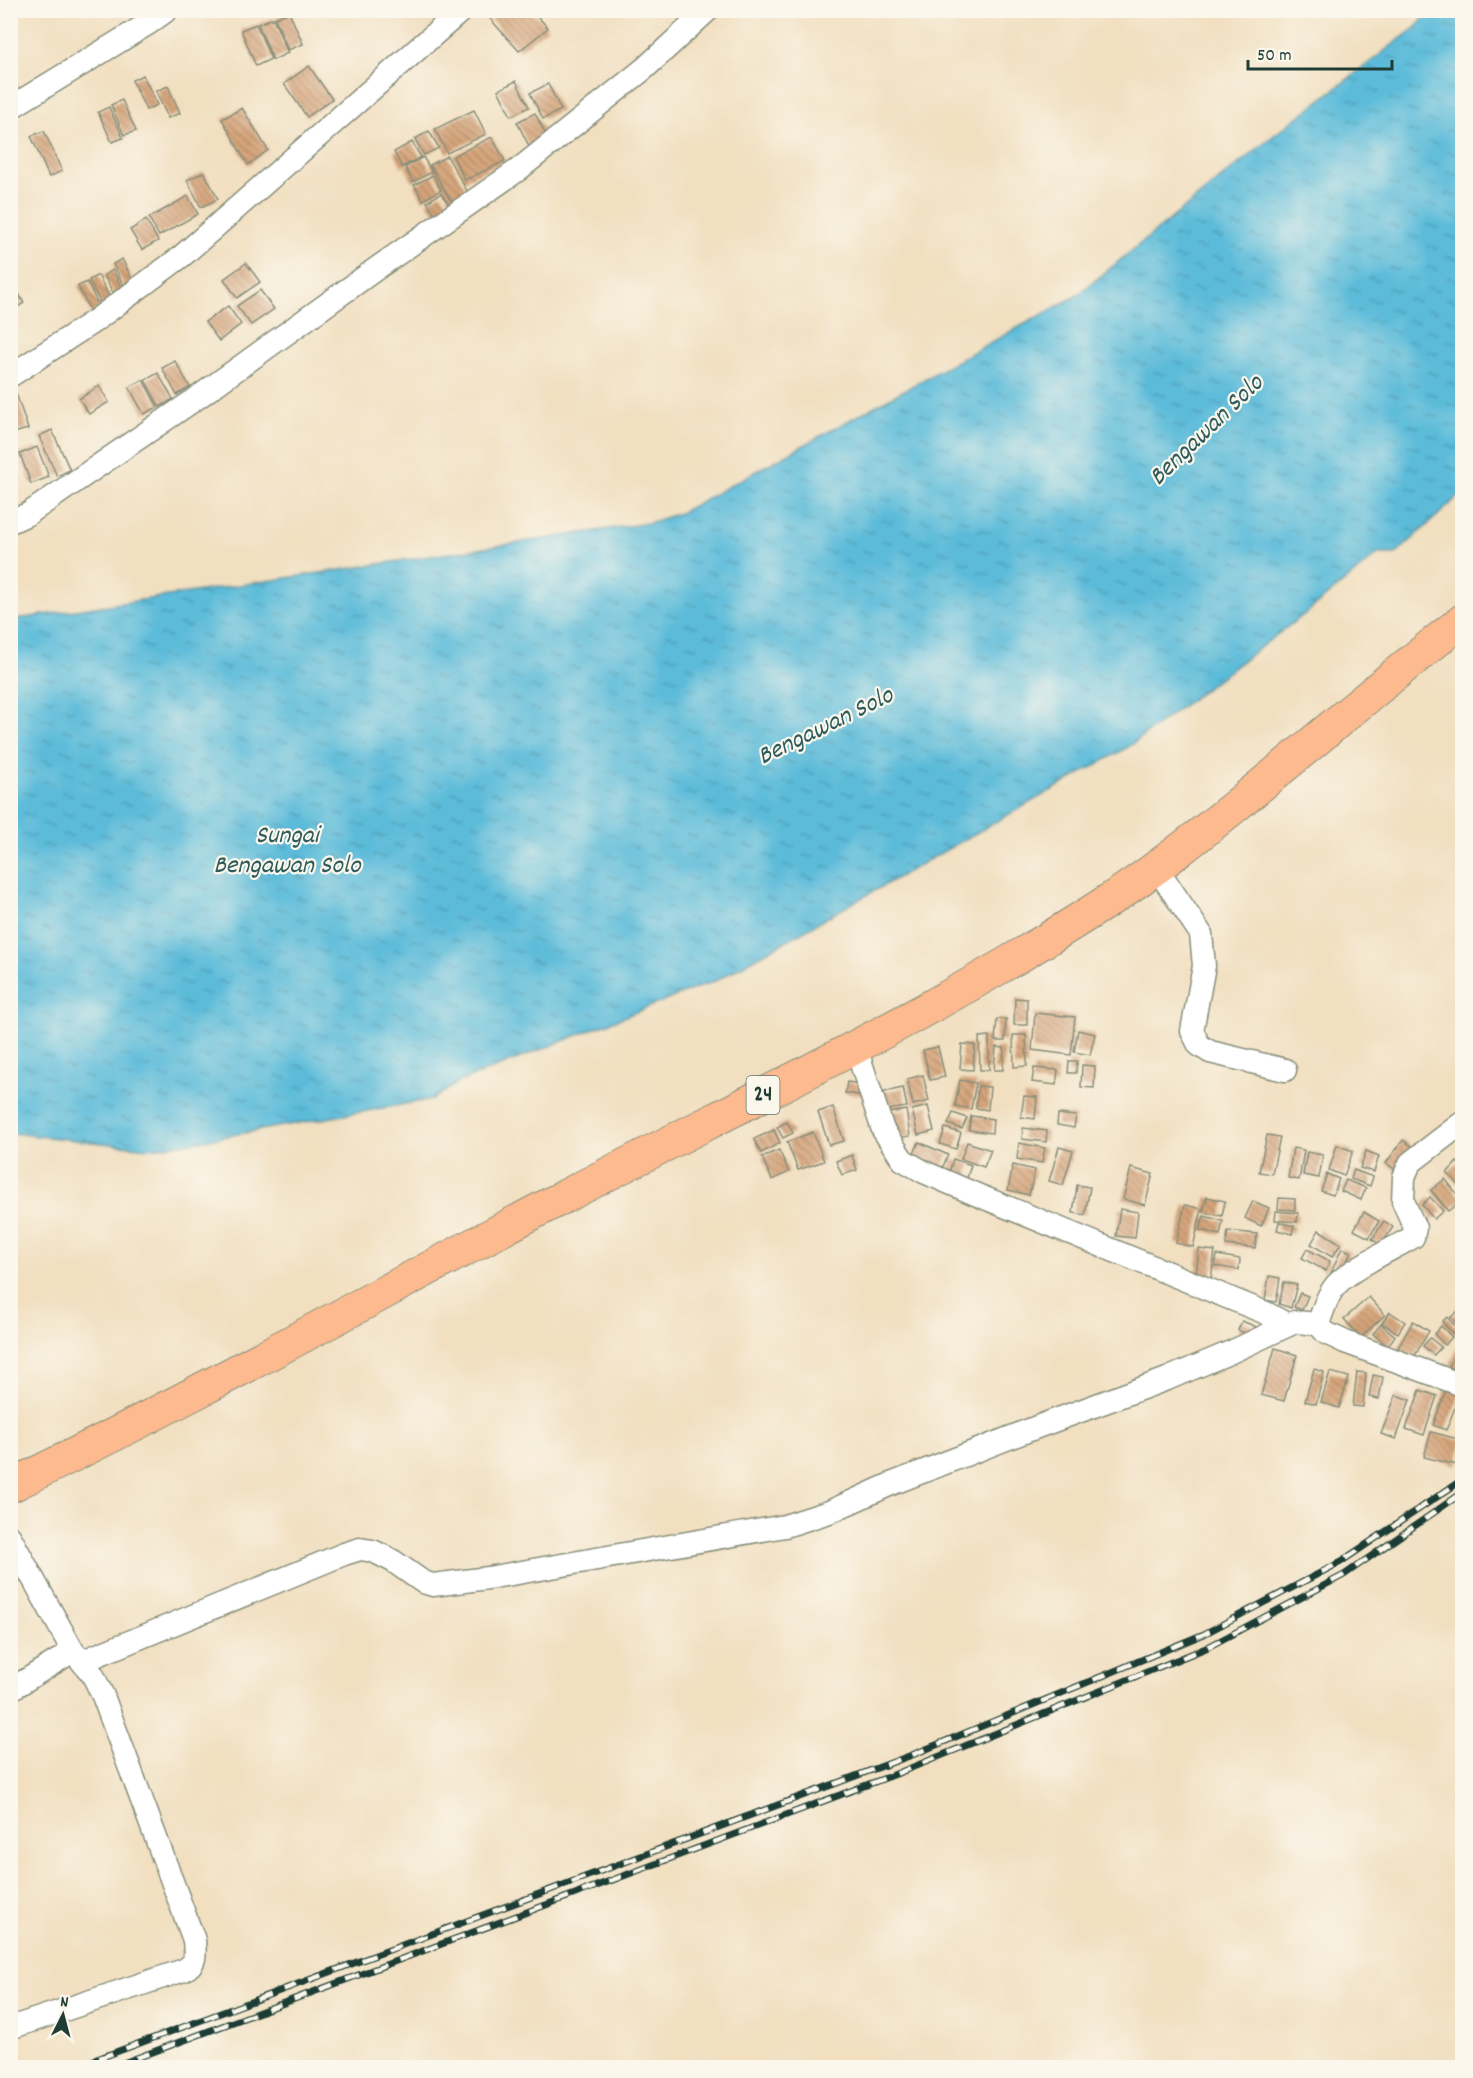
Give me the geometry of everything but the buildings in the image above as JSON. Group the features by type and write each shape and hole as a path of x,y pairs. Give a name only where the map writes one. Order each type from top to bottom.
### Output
{"highway":[{"name":"24","path":"10,1486 162,1410 556,1201 856,1048 931,1008 1063,930 1113,898 1205,831 1462,621"}],"street":[{"path":"10,108 167,10"},
{"path":"10,376 96,320 182,256 462,10"},
{"path":"10,522 28,514 196,398 518,170 645,68 708,10"},
{"path":"1156,867 1201,934 1204,966 1191,1031 1199,1045 1210,1052 1285,1070"},
{"path":"856,1048 883,1130 903,1160 924,1172 975,1194 1266,1313 1288,1325"},
{"path":"1318,1324 1337,1284 1413,1237 1415,1228 1403,1201 1404,1177 1410,1163 1462,1123"},
{"path":"10,1690 78,1656 344,1554 360,1550 373,1551 393,1561 423,1582 433,1585 488,1578 785,1526 829,1512 891,1484 1167,1379 1299,1321 1318,1324 1326,1333 1345,1342 1462,1385"},
{"path":"10,1537 78,1656 93,1675 103,1696 194,1940 194,1962 184,1970 10,2028"}],"water":[{"name":"Sungai Bengawan Solo","path":"1432,10 1462,11 1462,493 1396,554 1378,554 1310,610 1128,747 717,980 459,1082 433,1099 182,1144 148,1148 11,1133 11,620 648,523 680,513 1076,296 1273,136 1416,27"}],"railway":[{"path":"73,2068 912,1755 1204,1634 1339,1563 1462,1480"},
{"path":"110,2068 896,1774 1206,1648 1344,1575 1462,1493"}],"water label":[{"name":"Bengawan Solo","path":"1207,431"},
{"name":"Bengawan Solo","path":"826,727"}]}
